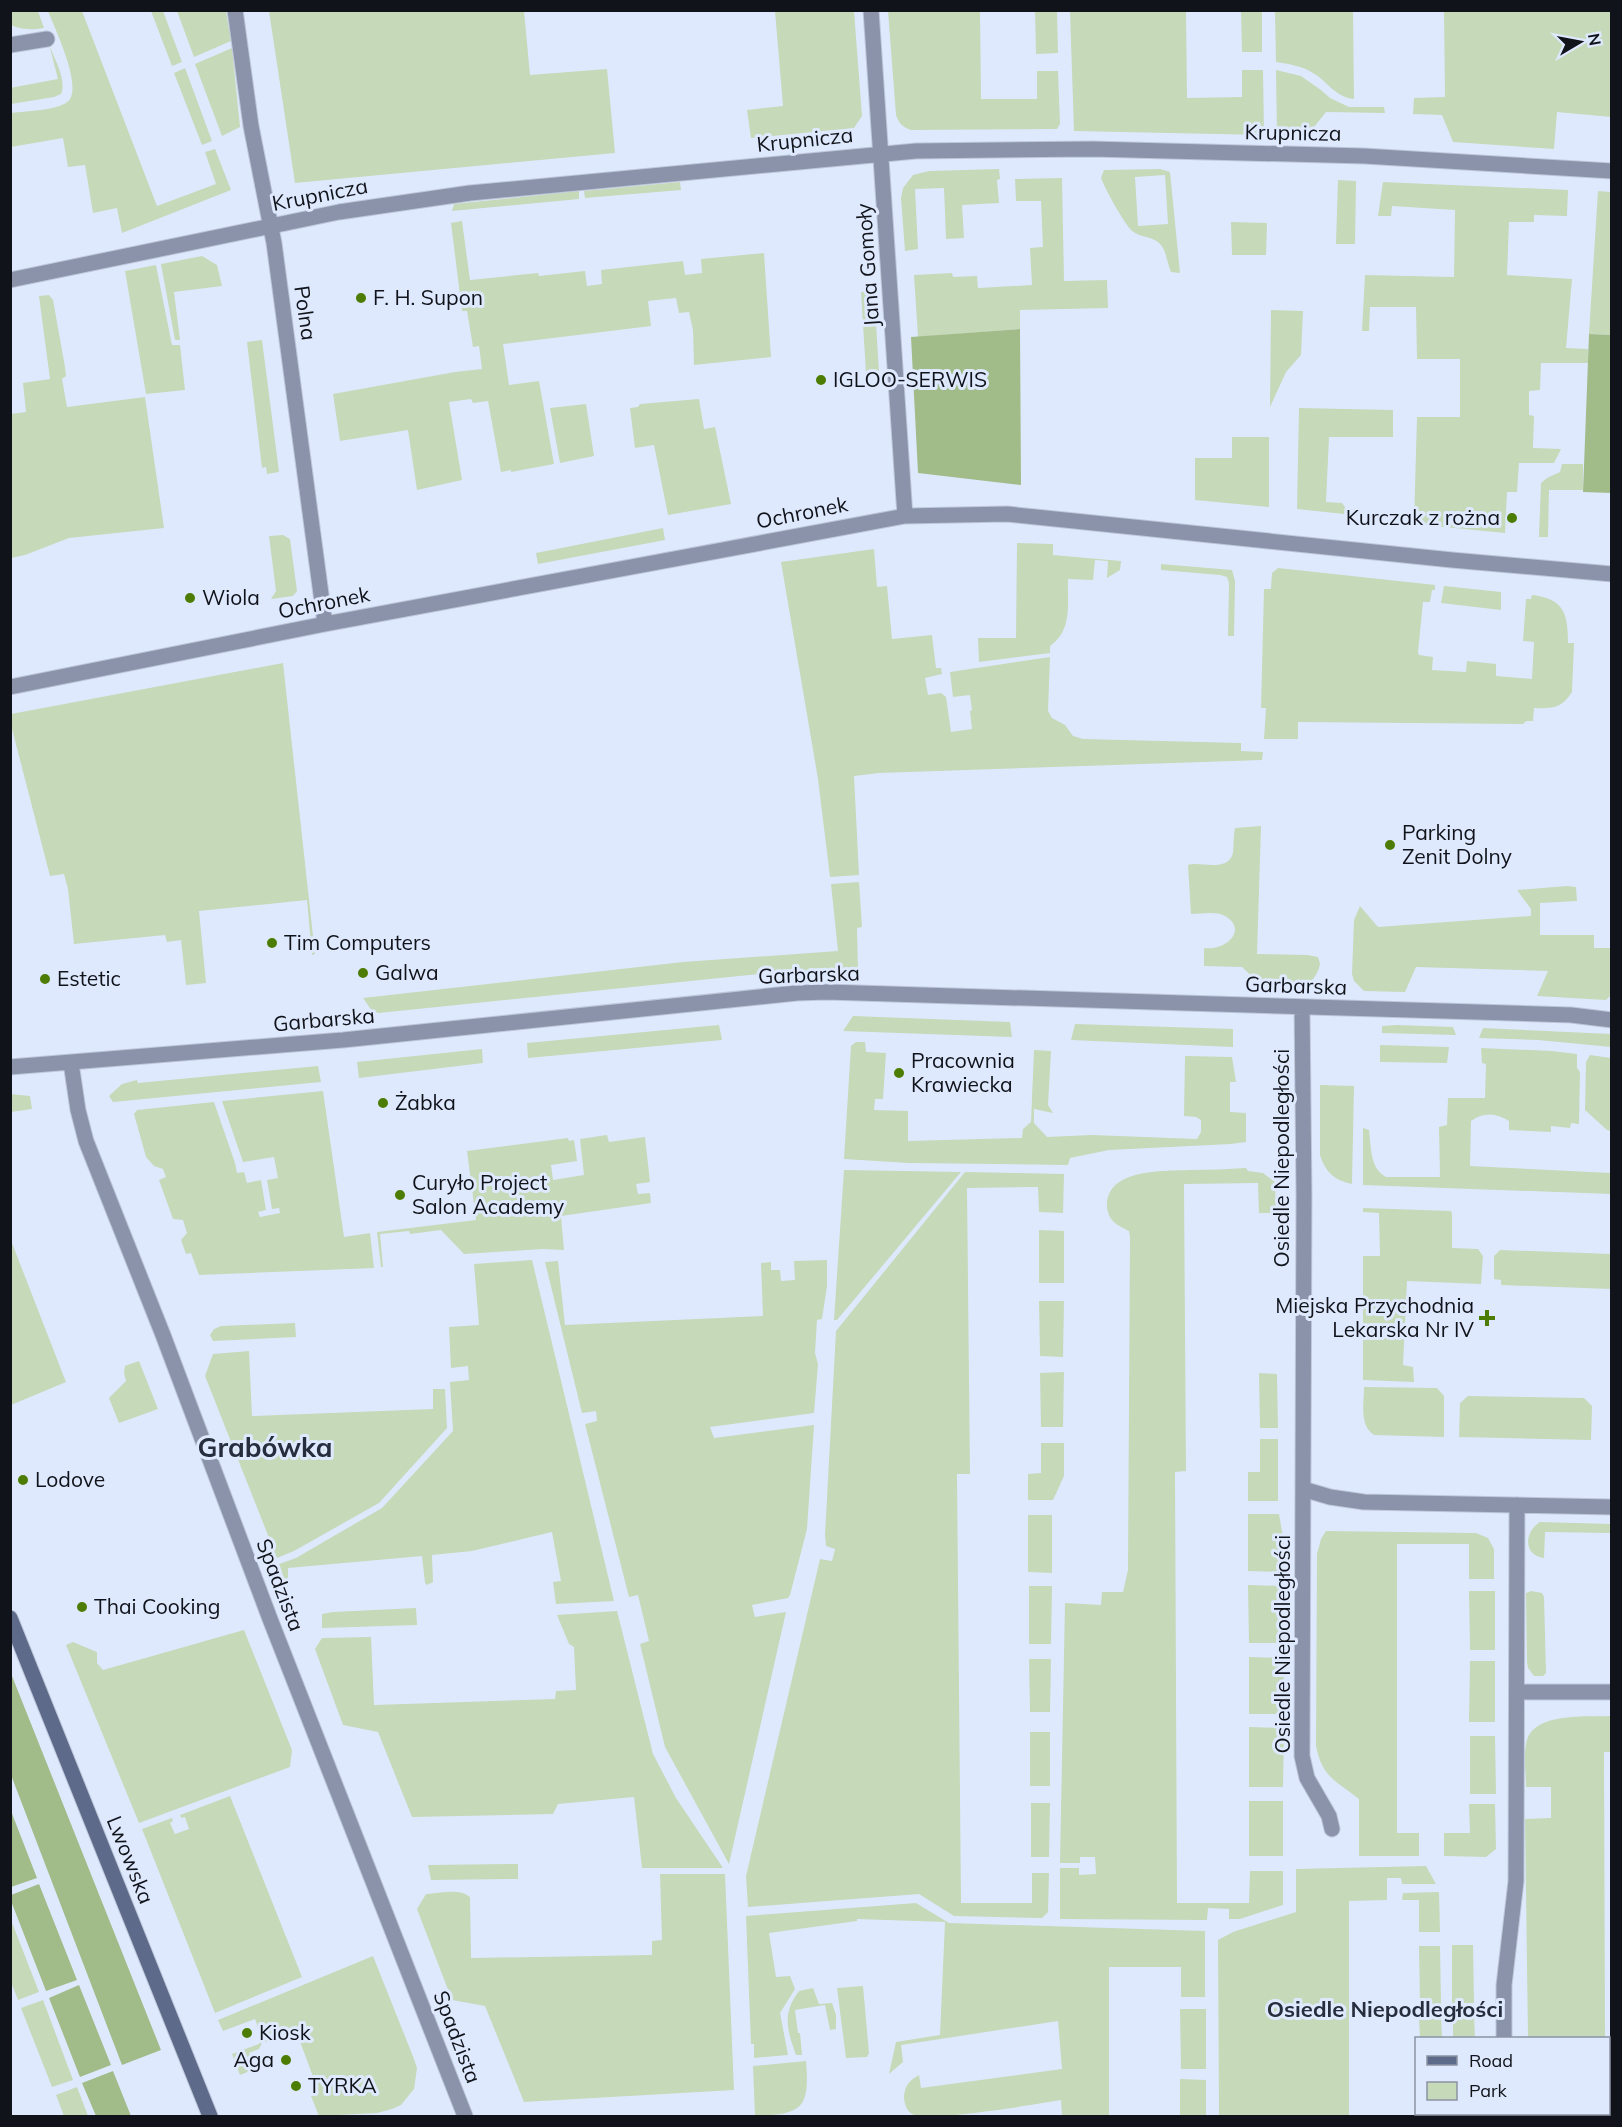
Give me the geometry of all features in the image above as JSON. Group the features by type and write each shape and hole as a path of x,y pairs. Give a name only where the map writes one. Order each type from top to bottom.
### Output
{"street":[{"name":"Polna","path":"235,10 251,126 271,226 325,624"},
{"name":"Jana Gomoły","path":"871,10 905,516"},
{"path":"10,45 47,39"},
{"name":"Krupnicza","path":"10,280 339,212 460,194 916,151 1092,149 1402,157 1611,171"},
{"name":"Ochronek","path":"10,687 325,624 905,516 1007,514 1452,560 1604,573"},
{"name":"Garbarska","path":"10,1067 71,1064 343,1040 797,993 827,992 1571,1015 1611,1020"},
{"name":"Osiedle Niepodległości","path":"1302,1007 1302,1756 1307,1778 1329,1816 1332,1829"},
{"name":"Spadzista","path":"71,1064 78,1110 86,1141 465,2116"},
{"path":"1303,1489 1330,1497 1364,1502 1611,1507"},
{"path":"1504,2037 1504,1985 1516,1881 1516,1505"},
{"name":"Lwowska","path":"10,1618 14,1639 210,2116"},
{"path":"1517,1692 1611,1692"}],"green space":[{"path":"11,10 38,11 44,28 27,29 11,25"},
{"path":"48,11 82,11 157,206 216,184 205,152 215,149 231,190 122,233 117,208 93,213 85,165 68,167 63,138 11,147 11,113 53,108 66,103 71,97 71,73"},
{"path":"151,11 163,11 182,62 172,66"},
{"path":"177,11 226,11 231,41 194,57"},
{"path":"269,11 524,11 530,75 607,69 615,153 295,183"},
{"path":"775,11 854,11 862,116 854,128 751,138 747,110 783,106"},
{"path":"888,11 980,11 981,99 1037,99 1037,71 1058,71 1060,124 1057,129 911,130 903,126 896,115"},
{"path":"1035,11 1057,11 1058,53 1036,54"},
{"path":"1070,11 1186,11 1187,98 1242,97 1242,70 1263,70 1264,135 1074,131"},
{"path":"1241,11 1262,11 1262,52 1242,52"},
{"path":"1275,11 1353,11 1354,99 1337,92 1309,71 1276,62"},
{"path":"1444,11 1611,11 1611,117 1557,112 1554,149 1453,142 1442,115 1413,114 1414,98 1445,97"},
{"path":"49,44 61,76 61,94 11,104 10,88 58,79"},
{"path":"232,48 240,127 222,136 195,64"},
{"path":"185,68 212,141 202,145 174,73"},
{"path":"1276,70 1301,76 1330,98 1349,107 1384,107 1385,113 1326,112 1307,136 1277,136"},
{"path":"999,169 1000,179 997,180 999,203 962,205 964,238 946,239 944,188 915,189 918,249 905,251 901,198 903,188 913,175 929,171"},
{"path":"1160,169 1170,172 1180,273 1171,272 1165,251 1158,242 1132,231 1129,227 1103,183 1101,178 1104,170","holes":["1165,175 1168,224 1138,226 1135,177"]},
{"path":"1062,178 1064,281 1107,280 1108,308 1020,310 1020,329 918,337 914,275 952,273 953,277 977,276 978,288 1032,285 1030,248 1043,247 1041,201 1016,201 1015,179"},
{"path":"1338,180 1356,181 1355,244 1336,244"},
{"path":"680,182 681,190 585,198 584,191"},
{"path":"1383,182 1568,190 1567,216 1534,215 1534,222 1509,222 1507,275 1572,279 1566,348 1588,349 1588,363 1541,363 1540,390 1529,391 1529,415 1534,416 1533,448 1561,449 1554,463 1519,463 1517,492 1507,492 1505,533 1414,524 1417,417 1460,417 1460,359 1417,359 1416,307 1370,307 1369,331 1362,331 1365,275 1454,277 1455,210 1392,206 1391,216 1378,216"},
{"path":"579,191 579,199 452,211 454,204"},
{"path":"1598,191 1611,192 1611,335 1589,334"},
{"path":"462,221 470,280 585,271 587,286 602,284 601,270 683,261 685,275 702,273 701,259 764,253 771,357 694,365 693,330 689,312 679,313 676,298 648,301 651,326 503,344 509,385 539,381 554,464 501,472 488,401 473,403 471,399 449,402 462,480 417,490 408,430 340,441 333,394 482,369 479,346 473,347 467,311 462,311 451,223"},
{"path":"1231,222 1267,223 1266,255 1232,255"},
{"path":"202,256 217,265 222,286 174,292 180,340 175,340 161,264"},
{"path":"156,265 172,345 180,345 185,390 146,394 125,271"},
{"path":"874,291 879,372 866,373 861,292"},
{"path":"49,295 53,300 65,367 66,376 62,379 67,407 145,397 164,528 69,538 11,558 11,414 26,412 23,383 50,379 39,296"},
{"path":"1271,310 1303,311 1301,355 1286,372 1270,407"},
{"path":"1020,329 1021,485 918,473 911,337"},
{"path":"1589,334 1611,335 1611,493 1583,492"},
{"path":"262,340 279,472 267,474 266,467 262,468 247,342"},
{"path":"699,399 704,429 715,427 731,504 668,515 654,445 635,448 630,408 638,407 640,404"},
{"path":"586,404 594,456 560,463 550,408"},
{"path":"1299,408 1393,410 1393,437 1329,437 1326,502 1342,503 1345,507 1344,514 1297,509"},
{"path":"1232,437 1269,437 1269,507 1195,500 1195,458 1232,458"},
{"path":"1562,464 1583,464 1583,490 1549,490 1548,537 1539,537 1541,483 1560,472"},
{"path":"663,528 665,540 538,564 536,553"},
{"path":"283,535 290,539 297,591 293,596 271,599 276,591 269,536"},
{"path":"1017,543 1053,544 1053,555 1121,561 1120,570 1107,578 1108,561 1095,560 1093,580 1068,579 1066,624 1057,640 1050,646 1050,653 979,662 978,638 1016,638"},
{"path":"874,549 877,587 887,586 892,639 932,635 936,668 941,668 942,674 925,678 928,695 941,693 946,697 951,732 972,729 970,711 972,710 970,695 953,697 950,672 1050,657 1048,711 1052,718 1065,725 1073,736 1083,739 1241,743 1241,751 1263,752 1262,760 879,773 854,776 859,875 830,877 818,779 781,562"},
{"path":"1161,564 1232,570 1235,581 1234,636 1228,636 1229,583 1227,577 1161,570"},
{"path":"1278,568 1435,585 1430,602 1423,602 1418,652 1419,655 1433,657 1432,670 1466,672 1467,661 1496,664 1496,676 1532,679 1534,642 1523,641 1526,599 1531,599 1532,595 1551,600 1562,609 1567,623 1568,643 1574,643 1572,692 1556,706 1534,708 1533,721 1526,721 1523,724 1298,722 1298,739 1264,739 1266,708 1261,708 1264,589 1271,589 1272,573"},
{"path":"1444,586 1501,592 1501,610 1441,603"},
{"path":"283,663 315,954 312,955 307,900 199,911 206,983 186,985 181,940 167,942 165,935 74,944 68,889 64,874 50,876 11,725 11,714"},
{"path":"1261,826 1257,954 1318,957 1320,964 1318,972 1311,982 1300,988 1262,986 1242,967 1204,966 1204,948 1227,943 1235,933 1235,927 1232,921 1221,914 1191,914 1188,865 1226,863 1233,853 1235,828"},
{"path":"859,882 862,927 857,928 858,970 759,974 379,1013 372,1011 363,998 683,962 838,951 831,884"},
{"path":"1576,887 1577,901 1540,903 1540,935 1594,935 1594,948 1611,948 1611,995 1606,1000 1537,996 1548,971 1416,967 1405,992 1364,991 1354,981 1352,974 1354,920 1360,906 1378,927 1531,916 1531,909 1517,890"},
{"path":"853,1016 1010,1022 1012,1037 843,1031"},
{"path":"1075,1024 1233,1029 1233,1047 1071,1040"},
{"path":"719,1025 722,1040 528,1058 527,1043"},
{"path":"1382,1026 1453,1027 1456,1035 1382,1033"},
{"path":"1483,1028 1611,1034 1611,1047 1538,1040 1479,1038"},
{"path":"856,1042 865,1042 866,1052 886,1053 883,1099 875,1099 874,1110 908,1111 908,1141 1022,1138 1023,1129 1031,1122 1034,1050 1051,1051 1048,1105 1053,1113 1034,1109 1034,1123 1047,1137 1092,1135 1197,1139 1201,1132 1201,1120 1184,1116 1185,1056 1232,1057 1236,1082 1230,1082 1230,1112 1246,1113 1246,1142 1109,1150 1070,1158 1068,1165 909,1163 844,1159 851,1046"},
{"path":"1380,1045 1449,1047 1447,1063 1380,1062"},
{"path":"1481,1048 1577,1054 1577,1068 1580,1072 1579,1124 1571,1123 1570,1128 1551,1126 1551,1132 1509,1130 1509,1121 1504,1118 1495,1115 1481,1116 1471,1121 1470,1166 1611,1173 1611,1194 1363,1185 1363,1128 1369,1130 1374,1163 1386,1177 1440,1177 1439,1127 1447,1125 1448,1098 1485,1098 1486,1064 1482,1063"},
{"path":"482,1049 483,1063 359,1078 357,1062"},
{"path":"1590,1055 1611,1058 1611,1131 1585,1110 1586,1062"},
{"path":"318,1066 321,1082 113,1102 109,1096 122,1084 137,1080 138,1083"},
{"path":"1320,1085 1354,1086 1352,1184 1332,1175 1320,1155"},
{"path":"323,1091 344,1237 370,1233 374,1268 199,1275 191,1253 186,1254 181,1240 187,1233 183,1220 173,1219 159,1180 166,1177 163,1169 154,1166 146,1157 134,1114 137,1110 214,1102 237,1173 244,1172 247,1183 261,1180 266,1210 258,1212 260,1217 280,1213 279,1208 272,1209 267,1180 278,1178 274,1157 243,1162 222,1101"},
{"path":"10,1094 30,1096 32,1109 11,1112"},
{"path":"607,1135 609,1142 645,1137 650,1182 636,1184 638,1194 650,1193 651,1203 561,1216 564,1250 543,1249 464,1254 441,1230 410,1234 409,1231 380,1234 383,1267 381,1267 377,1232 476,1220 467,1151 568,1138 569,1141 574,1140 577,1161 551,1165 553,1180 584,1175 580,1139"},
{"path":"1246,1168 1248,1171 1263,1173 1275,1182 1276,1213 1259,1213 1258,1183 1184,1184 1186,1471 1175,1472 1177,1903 1249,1903 1250,1871 1283,1871 1283,1905 1240,1919 1229,1919 1229,1909 1208,1908 1207,1920 1060,1919 1060,1868 1079,1868 1079,1875 1096,1874 1095,1857 1080,1857 1080,1863 1060,1863 1065,1603 1101,1605 1102,1592 1123,1592 1128,1570 1130,1237 1129,1231 1117,1224 1109,1215 1107,1206 1109,1194 1116,1184 1139,1174"},
{"path":"844,1170 961,1172 837,1320 834,1320"},
{"path":"965,1172 1064,1174 1063,1213 1039,1212 1038,1187 967,1188 970,1474 957,1474 961,1903 1032,1903 1032,1873 1049,1873 1048,1912 1042,1918 954,1916 919,1894 748,1907 746,1876 820,1559 832,1561 835,1549 826,1546 825,1535 836,1331"},
{"path":"1363,1208 1451,1211 1452,1248 1478,1249 1483,1256 1481,1284 1407,1281 1403,1365 1413,1367 1414,1382 1363,1380 1363,1256 1380,1256 1379,1213 1363,1212"},
{"path":"1039,1230 1064,1231 1064,1283 1039,1283"},
{"path":"10,1238 66,1382 11,1405 10,1405"},
{"path":"1500,1250 1611,1254 1611,1289 1501,1285 1501,1280 1494,1279 1494,1256"},
{"path":"532,1260 614,1601 556,1604 553,1582 561,1581 552,1532 472,1551 432,1555 433,1582 427,1585 422,1556 288,1568 288,1590 279,1564 296,1558 382,1508 453,1431 450,1382 469,1380 468,1366 451,1368 449,1327 479,1325 474,1264"},
{"path":"827,1260 827,1286 822,1319 817,1320 815,1353 818,1364 814,1413 710,1427 714,1438 814,1425 807,1529 790,1595 788,1598 752,1605 755,1617 786,1612 729,1864 665,1747 640,1644 649,1641 638,1595 629,1597 585,1424 597,1421 596,1411 582,1413 545,1262 558,1261 565,1325 763,1316 761,1263 771,1262 771,1270 780,1270 781,1281 795,1280 794,1261"},
{"path":"1039,1301 1064,1301 1063,1357 1040,1356"},
{"path":"295,1323 296,1337 213,1341 210,1335 214,1329 221,1326"},
{"path":"249,1351 252,1416 433,1409 433,1389 445,1389 447,1428 379,1503 294,1551 277,1558 205,1376 213,1354"},
{"path":"139,1361 158,1409 119,1423 109,1398 126,1381 125,1366"},
{"path":"1064,1372 1063,1427 1041,1427 1040,1373"},
{"path":"1259,1373 1277,1374 1278,1428 1260,1428"},
{"path":"1364,1387 1437,1388 1444,1396 1444,1437 1374,1435 1369,1431 1364,1420"},
{"path":"1468,1396 1584,1398 1592,1406 1591,1440 1459,1437 1460,1403"},
{"path":"1260,1439 1278,1439 1278,1501 1248,1501 1248,1472 1260,1472"},
{"path":"1041,1443 1064,1443 1064,1476 1053,1500 1028,1500 1028,1474 1041,1473"},
{"path":"1248,1514 1279,1514 1284,1543 1284,1572 1248,1571"},
{"path":"1028,1515 1052,1515 1052,1573 1028,1572"},
{"path":"1540,1522 1611,1524 1611,1533 1545,1532 1544,1558 1532,1553 1528,1543 1531,1531"},
{"path":"1326,1531 1476,1533 1488,1538 1494,1549 1494,1579 1469,1579 1469,1544 1397,1544 1397,1833 1419,1833 1419,1856 1359,1856 1359,1799 1326,1772 1316,1746 1317,1554"},
{"path":"1248,1585 1284,1586 1285,1643 1249,1643"},
{"path":"1029,1586 1052,1586 1051,1644 1029,1644"},
{"path":"1469,1591 1495,1591 1495,1650 1470,1650"},
{"path":"1531,1591 1542,1593 1544,1597 1546,1673 1543,1676 1534,1676 1527,1662 1526,1593"},
{"path":"416,1608 417,1625 322,1628 322,1614"},
{"path":"617,1611 653,1754 676,1798 723,1868 642,1868 634,1797 558,1804 553,1814 412,1817 378,1732 343,1725 315,1649 322,1638 371,1637 374,1705 555,1699 556,1691 576,1690 574,1647 569,1644 557,1615"},
{"path":"244,1630 292,1750 290,1767 139,1823 66,1645 73,1642 97,1652 97,1663 103,1670"},
{"path":"1249,1657 1284,1658 1284,1714 1249,1714"},
{"path":"1029,1659 1051,1659 1050,1712 1030,1712"},
{"path":"1470,1661 1495,1661 1495,1722 1469,1722"},
{"path":"10,1671 161,2050 122,2065 11,1775"},
{"path":"1611,1716 1611,1752 1604,1752 1605,2037 1528,2037 1525,1819 1551,1818 1551,1787 1526,1787 1526,1746 1532,1731 1540,1725 1551,1720"},
{"path":"1249,1727 1284,1728 1283,1787 1249,1787"},
{"path":"1030,1732 1050,1732 1050,1786 1030,1786"},
{"path":"1470,1736 1495,1736 1496,1794 1470,1794"},
{"path":"230,1796 302,1977 215,2013 142,1829 172,1818 173,1821 170,1823 175,1834 189,1829 185,1817 181,1818 180,1815"},
{"path":"1249,1801 1283,1801 1283,1856 1249,1856"},
{"path":"1031,1803 1050,1803 1049,1857 1031,1857"},
{"path":"1469,1804 1495,1804 1496,1849 1486,1857 1444,1856 1444,1833 1470,1833"},
{"path":"11,1811 37,1878 10,1887"},
{"path":"518,1864 518,1879 431,1880 428,1865"},
{"path":"1426,1866 1436,1884 1402,1884 1401,1878 1387,1878 1387,1900 1349,1901 1349,2116 1219,2116 1218,1940 1233,1932 1296,1912 1296,1869"},
{"path":"660,1874 725,1874 734,2090 524,2102 485,2006 452,2000 417,1909 426,1894 455,1892 470,1897 471,1958 652,1955 652,1941 662,1940"},
{"path":"39,1884 77,1980 46,1991 11,1901 11,1895"},
{"path":"1439,1892 1440,1932 1419,1932 1419,1900 1402,1900 1403,1893"},
{"path":"916,1903 949,1923 1205,1931 1205,1997 1181,1997 1181,1967 1109,1967 1109,2116 1062,2116 1061,2100 961,2114 924,2117 914,2115 906,2107 904,2096 908,2083 919,2075 921,2088 1062,2069 1058,2021 901,2045 903,2062 889,2074 896,2042 940,2035 945,1922 857,1919 857,1921 769,1933 776,1977 790,1976 795,1989 780,2013 788,2055 754,2058 754,2044 751,2044 746,1916"},
{"path":"11,1920 39,1992 18,2000 11,1982"},
{"path":"1452,1945 1473,1945 1474,2003 1452,2003"},
{"path":"1419,1946 1440,1946 1441,2004 1420,2004"},
{"path":"373,1956 417,2068 414,2089 401,2105 377,2113 319,2116 311,2096 319,2093 298,2036 289,2033 262,2043 259,2049 249,2053 255,2069 240,2075 232,2054 259,2044 262,2038 255,2019 223,2031 218,2020"},
{"path":"79,1985 111,2065 80,2077 49,1998"},
{"path":"863,1986 869,2053 867,2057 846,2058 837,1988"},
{"path":"813,1988 819,2004 832,2003 836,2015 836,2029 830,2030 825,2005 795,2010 802,2055 796,2055 790,2038 788,2014 799,1991"},
{"path":"43,2000 73,2080 52,2087 21,2008"},
{"path":"1180,2009 1206,2009 1206,2069 1181,2069"},
{"path":"1474,2015 1475,2037 1453,2037 1453,2016"},
{"path":"1419,2017 1441,2017 1442,2037 1420,2037"},
{"path":"806,2061 806,2090 800,2106 783,2113 755,2116 753,2066"},
{"path":"113,2071 131,2116 96,2116 82,2083"},
{"path":"1180,2079 1206,2080 1206,2116 1180,2116"},
{"path":"77,2087 88,2116 64,2116 56,2095"}],"place":[{"name":"F. H. Supon","path":"361,298"},
{"name":"IGLOO-SERWIS","path":"821,380"},
{"name":"Kurczak z rożna","path":"1512,518"},
{"name":"Wiola","path":"190,598"},
{"name":"Parking Zenit Dolny","path":"1390,845"},
{"name":"Tim Computers","path":"272,943"},
{"name":"Galwa","path":"363,973"},
{"name":"Estetic","path":"45,979"},
{"name":"Pracownia Krawiecka","path":"899,1073"},
{"name":"Żabka","path":"383,1103"},
{"name":"Curyło Project Salon Academy","path":"400,1195"},
{"name":"Miejska Przychodnia Lekarska Nr IV","path":"1487,1318"},
{"name":"Lodove","path":"23,1480"},
{"name":"Thai Cooking","path":"82,1607"},
{"name":"Kiosk","path":"247,2033"},
{"name":"Aga","path":"286,2060"},
{"name":"TYRKA","path":"296,2086"}],"district":[{"name":"Grabówka","path":"265,1448"},
{"name":"Osiedle Niepodległości","path":"1385,2009"}]}
